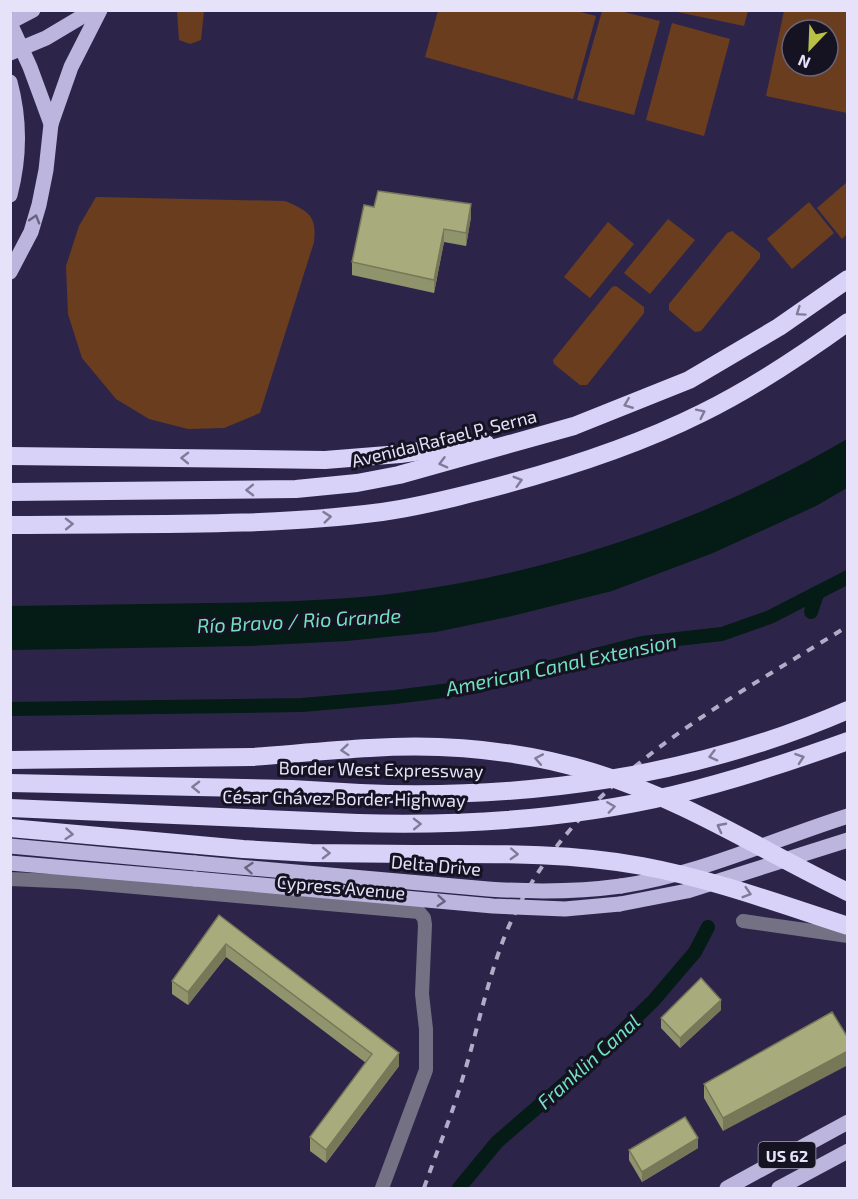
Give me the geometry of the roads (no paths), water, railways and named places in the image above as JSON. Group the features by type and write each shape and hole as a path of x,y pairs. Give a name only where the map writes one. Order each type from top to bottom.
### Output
{"highway":[{"name":"Avenida Rafael P. Serna","path":"10,492 296,489 357,483 399,475 574,426 689,380 779,327 848,279"},
{"path":"10,525 313,519 383,512 441,501 584,461 644,439 702,413 757,383 848,322"},
{"path":"10,456 325,460 400,454 464,445 515,444"},
{"name":"Border West Expressway","path":"10,783 292,789 414,795 483,793 591,782 671,767 781,736 848,710"},
{"name":"César Chávez Border Highway","path":"10,808 358,823 459,823 542,816 671,796 797,760 848,741"},
{"path":"10,760 252,757 414,747 469,749 558,762 598,773 666,800 848,892"},
{"path":"10,828 311,853 505,854 572,857 642,866 700,879 844,932"}],"main road":[{"path":"33,10 10,22 16,51 30,67 51,124"},
{"path":"16,51 93,10"},
{"path":"10,272 31,232 39,205 51,124 71,68 100,10"},
{"path":"10,82 18,148 10,195"},
{"name":"Delta Drive","path":"10,846 488,889 542,891 621,886 667,877 707,866 800,831 848,816"},
{"name":"Delta Drive","path":"10,863 493,906 565,909 620,904 687,891 848,840"},
{"name":"US 62","path":"728,1188 848,1122"},
{"name":"US 62","path":"779,1188 848,1151"}],"street":[{"name":"Cypress Avenue","path":"10,879 78,882 419,912 424,918 425,925 422,994 426,1029 426,1070 382,1188"},
{"path":"743,921 844,932"}],"water":[{"name":"Río Bravo / Rio Grande","path":"847,439 847,488 816,506 713,553 612,591 436,632 347,641 251,646 11,650 11,606 332,599 405,592 463,583 520,570 577,555 689,517 796,467"}],"waterway":[{"name":"American Canal Extension","path":"10,709 302,705 474,687 642,643 722,634 770,617 848,577"},
{"name":"Franklin Canal","path":"811,612 817,594"},
{"name":"Franklin Canal","path":"459,1188 497,1142 600,1053 654,1000 695,952 708,927"}],"railway":[{"path":"424,1188 459,1091 493,969 506,933 534,880 568,833 607,791 651,754 747,688 848,626"}]}
